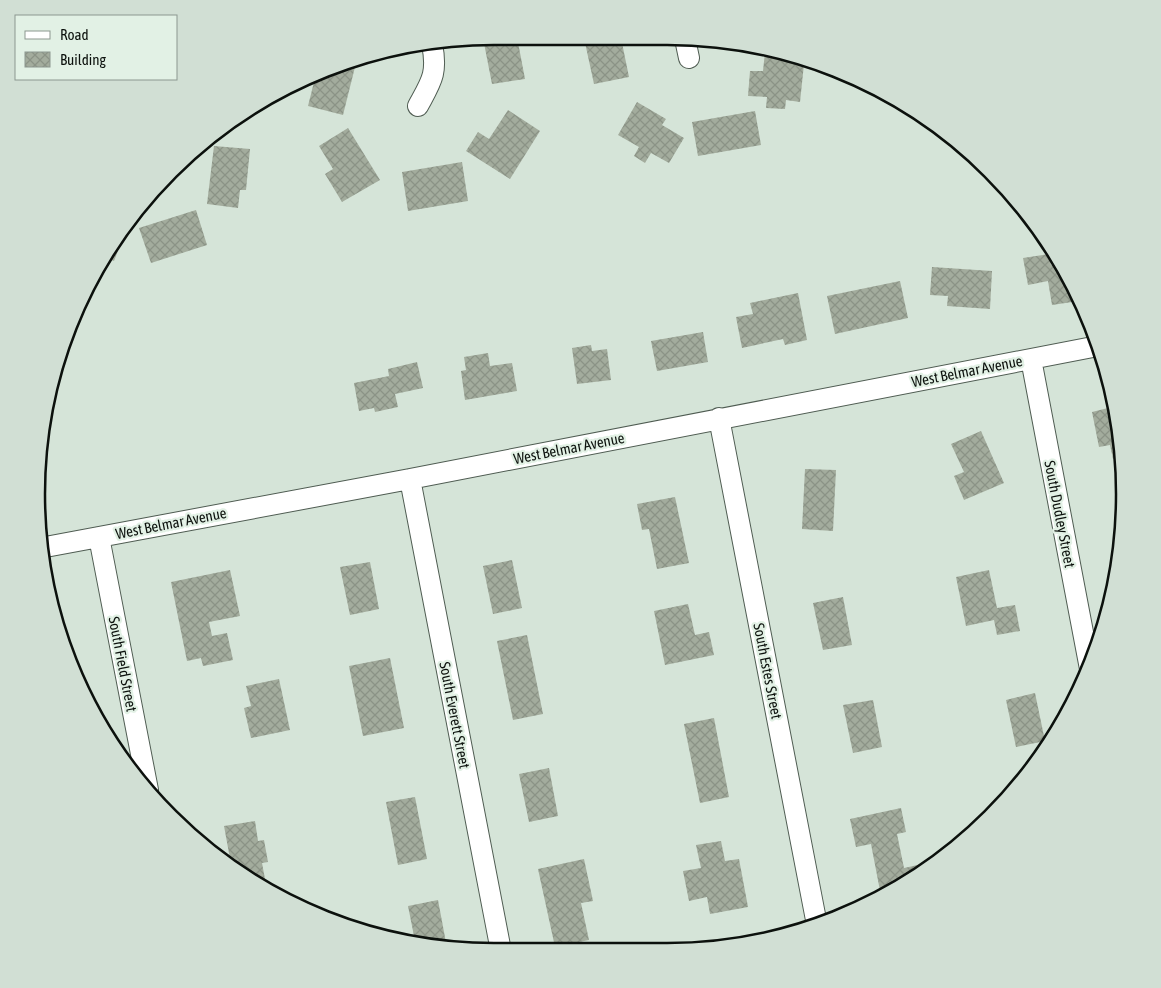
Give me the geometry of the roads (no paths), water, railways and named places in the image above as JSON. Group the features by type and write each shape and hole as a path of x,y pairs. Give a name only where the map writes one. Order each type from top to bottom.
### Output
{"street":[{"path":"418,106 432,80 435,68 433,49"},
{"name":"West Belmar Avenue","path":"48,546 410,479 1091,347"},
{"name":"South Dudley Street","path":"1031,359 1087,652"},
{"name":"South Estes Street","path":"720,418 816,917"},
{"name":"South Everett Street","path":"410,479 499,943"},
{"name":"South Field Street","path":"99,537 145,776"}]}
